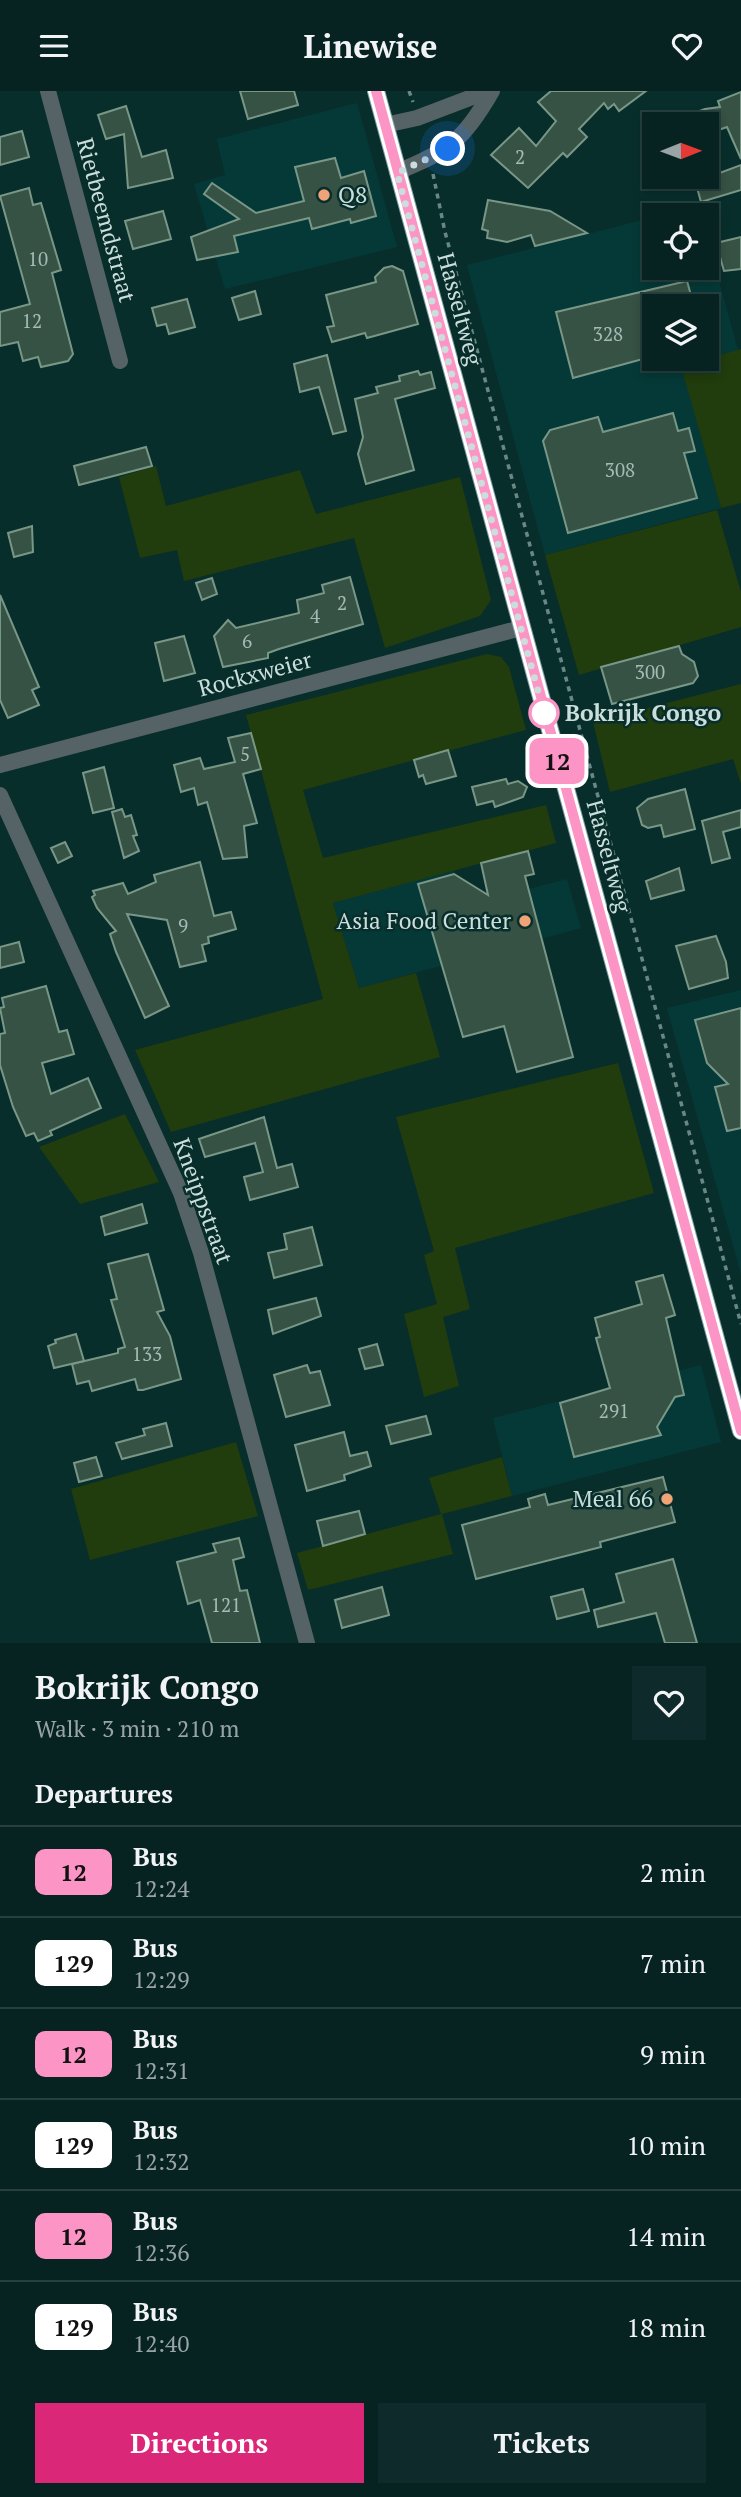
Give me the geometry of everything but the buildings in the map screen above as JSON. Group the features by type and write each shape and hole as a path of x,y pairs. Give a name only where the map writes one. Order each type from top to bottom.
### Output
{"main road":[{"name":"Hasseltweg","path":"376,91 741,1431"}],"street":[{"name":"Rietbeemdstraat","path":"48,91 120,361"},
{"path":"385,125 417,118 490,91"},
{"path":"397,173 448,149 473,125 490,91"},
{"name":"Rockxweier","path":"0,765 521,628"},
{"name":"Kneippstraat","path":"0,795 181,1193 205,1266 307,1643"}],"path":[{"path":"409,91 414,106"},
{"path":"432,167 445,232 741,1324"}],"shaded area":[{"path":"357,103 397,247 225,289 194,184 225,175 217,139"},
{"path":"642,220 642,280 719,280 738,350 719,356 719,294 642,294 642,371 683,371 721,508 545,555 467,265"},
{"path":"454,870 464,906 567,879 581,928 359,988 333,903"},
{"path":"741,990 741,1274 667,1008"},
{"path":"701,1365 721,1442 512,1496 493,1418"}],"green space":[{"path":"741,349 741,503 721,508 682,371 719,371 719,355"},
{"path":"156,466 166,506 300,470 316,514 460,477 491,600 480,616 385,648 354,538 184,581 177,550 140,558 119,477"},
{"path":"717,510 741,592 741,627 579,675 545,555"},
{"path":"487,654 501,657 509,667 526,730 303,790 323,858 546,805 556,843 333,903 359,988 416,973 440,1057 171,1132 135,1050 323,999 246,715"},
{"path":"741,684 741,784 733,759 610,792 593,722"},
{"path":"618,1063 654,1193 455,1248 470,1309 443,1317 459,1386 424,1397 404,1314 437,1304 424,1255 434,1251 396,1117"},
{"path":"125,1114 159,1182 80,1204 39,1147"},
{"path":"236,1442 258,1516 90,1560 71,1489"},
{"path":"502,1457 512,1496 442,1514 453,1554 308,1590 297,1553 441,1514 429,1478"}],"bus line":[{"name":"12","path":"376,91 741,1431"}],"place":[{"name":"Q8","path":"324,195"},
{"name":"Bokrijk Congo","path":"544,713"},
{"name":"Asia Food Center","path":"525,921"},
{"name":"Meal 66","path":"667,1499"}],"route":[{"path":"448,149 397,173 544,713"}]}
